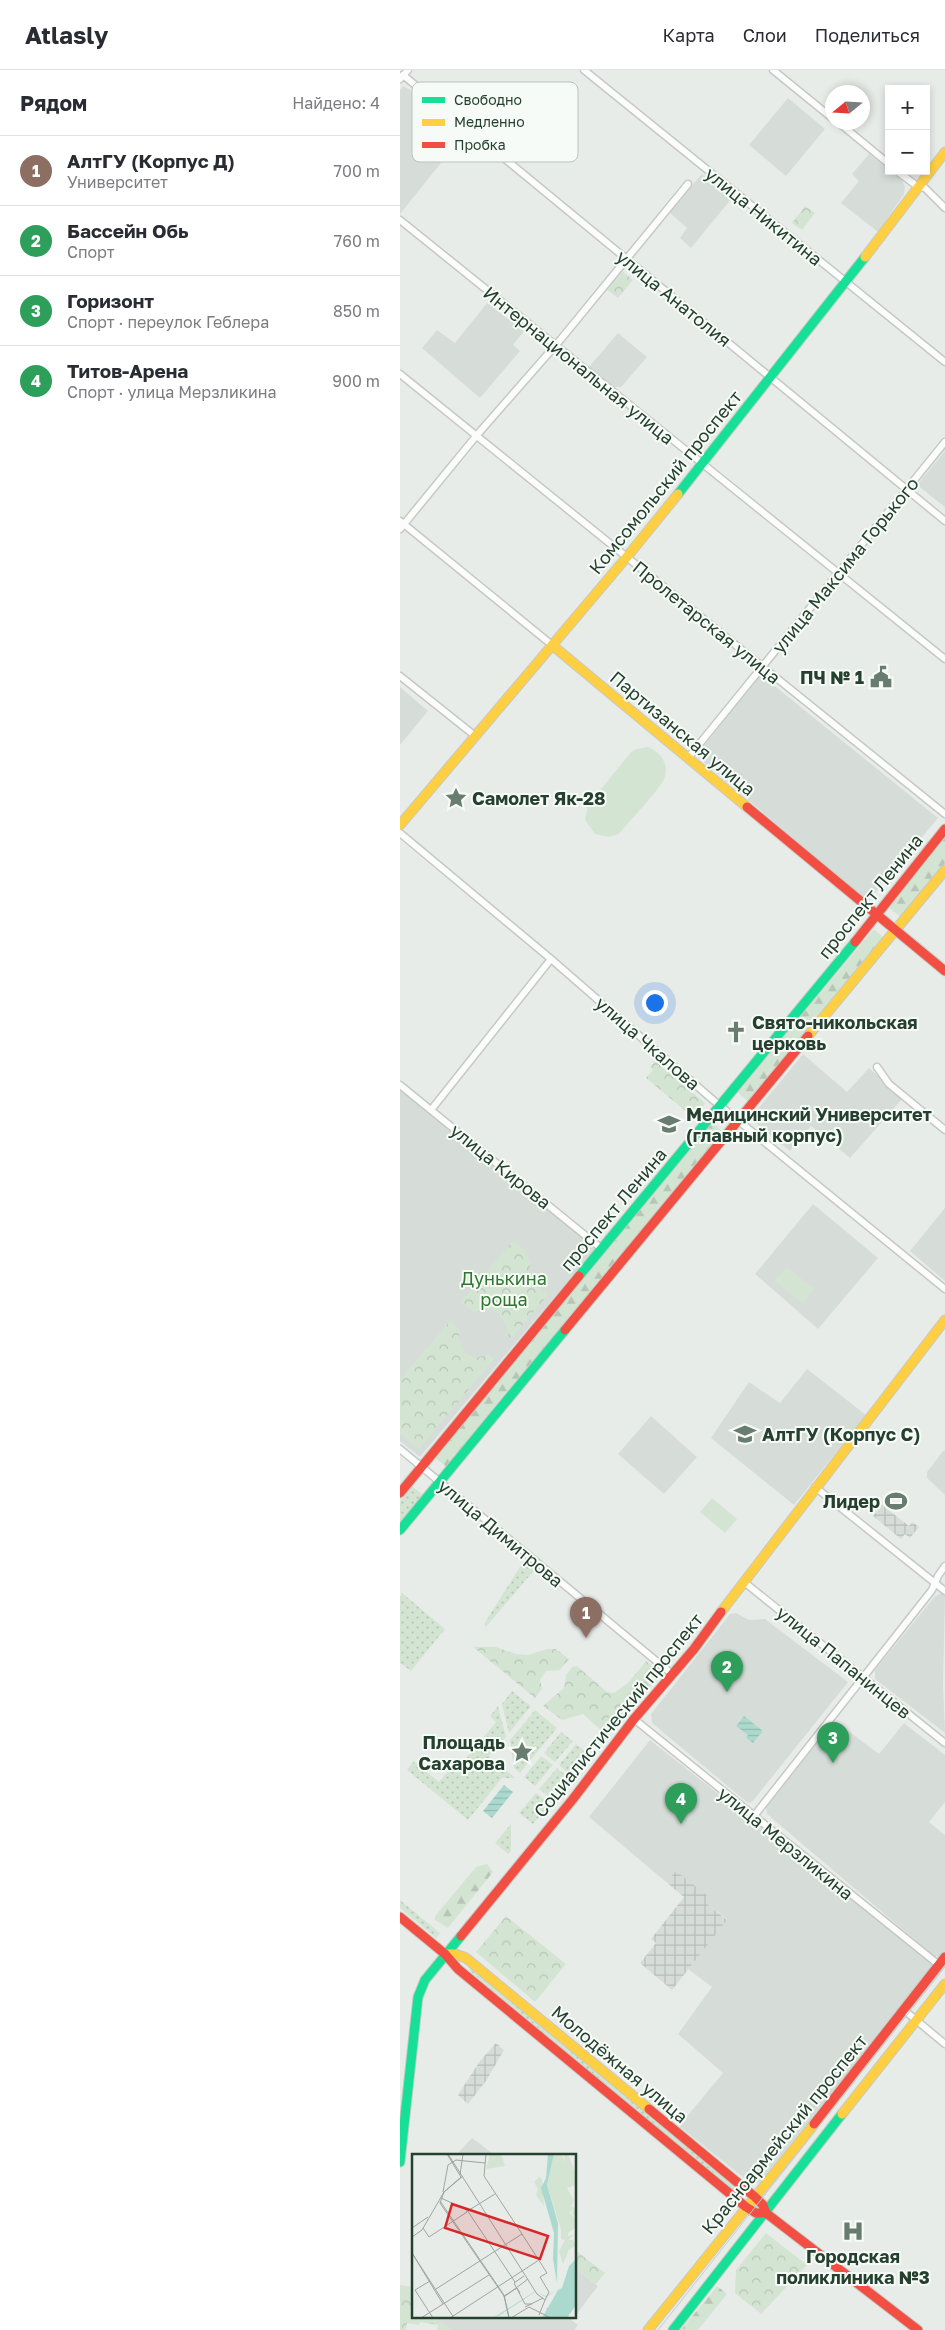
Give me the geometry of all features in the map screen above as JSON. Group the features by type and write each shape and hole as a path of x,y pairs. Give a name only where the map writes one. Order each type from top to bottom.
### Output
{"main road":[{"name":"Комсомольский проспект","path":"400,825 474,735 626,558 847,282 917,186 945,152"},
{"name":"Партизанская улица","path":"552,644 945,971"},
{"name":"проспект Ленина","path":"400,1493 877,915 945,829"},
{"path":"400,1530 945,870"},
{"name":"Социалистический проспект","path":"400,2162 418,1997 424,1980 573,1799 634,1720 694,1649 815,1487 945,1320"},
{"name":"Молодёжная улица","path":"400,1917 445,1954 458,1969 746,2207 756,2213 766,2213"},
{"name":"Молодёжная улица","path":"445,1954 466,1958 756,2197 763,2205 766,2213 918,2330"},
{"name":"Красноармейский проспект","path":"648,2330 756,2197 945,1957"},
{"name":"Красноармейский проспект","path":"674,2330 945,1984"}],"street":[{"name":"улица Никитина","path":"584,70 945,362"},
{"path":"773,70 825,112"},
{"path":"848,130 885,161"},
{"name":"улица Анатолия","path":"509,162 945,521"},
{"path":"902,175 917,186 925,188 945,208"},
{"path":"401,525 476,435 555,346 625,258 688,184"},
{"name":"Интернациональная улица","path":"400,220 945,659"},
{"name":"Пролетарская улица","path":"400,374 945,814"},
{"name":"улица Максима Горького","path":"688,758 945,442"},
{"name":"Партизанская улица","path":"401,525 552,644"},
{"path":"400,676 474,735"},
{"name":"улица Чкалова","path":"400,833 551,959 720,1105 945,1289"},
{"path":"431,1110 551,959"},
{"path":"877,1067 889,1084 945,1130"},
{"name":"улица Кирова","path":"400,1085 602,1248"},
{"name":"улица Димитрова","path":"400,1449 672,1674"},
{"path":"815,1487 945,1592"},
{"path":"754,1816 932,1590 945,1566"},
{"name":"улица Папанинцев","path":"744,1582 945,1743"},
{"name":"улица Мерзликина","path":"634,1720 939,1965"},
{"path":"904,2010 945,2044"}],"shaded area":[{"path":"403,86 412,91 412,162 442,162 400,214 400,90"},
{"path":"788,98 825,129 786,176 749,145"},
{"path":"869,154 885,167 885,175 896,175 902,180 905,187 904,194 878,232 841,203 859,181 852,174"},
{"path":"702,174 732,198 691,248 680,238 687,228 669,212"},
{"path":"487,303 524,331 513,345 520,351 480,398 422,348 437,330 455,343"},
{"path":"618,333 647,357 621,387 613,387 589,367"},
{"path":"945,451 945,507 917,485"},
{"path":"761,675 938,818 868,901 696,756"},
{"path":"400,687 428,711 400,745"},
{"path":"803,1054 847,1092 869,1068 903,1098 850,1158 811,1126 790,1151 753,1121 753,1115"},
{"path":"400,1088 596,1247 420,1457 400,1441"},
{"path":"813,1204 878,1258 818,1329 755,1274"},
{"path":"945,1208 945,1281 910,1251"},
{"path":"807,1369 866,1415 794,1505 711,1438 749,1382 780,1403"},
{"path":"651,1416 697,1457 664,1494 618,1454"},
{"path":"943,1451 945,1451 945,1495 927,1478 927,1472"},
{"path":"882,1505 909,1526 912,1522 919,1527 910,1538 905,1534 901,1539 873,1516"},
{"path":"943,1593 945,1595 943,1684 945,1733 875,1679 875,1670 935,1596"},
{"path":"736,1613 749,1620 765,1619 848,1682 752,1802 748,1803 652,1723 651,1714 730,1614"},
{"path":"744,1716 763,1731 753,1743 746,1738 748,1735 736,1726"},
{"path":"835,1721 879,1754 904,1723 945,1755 945,1802 929,1822 945,1835 945,1951 942,1956 934,1956 767,1814 766,1807"},
{"path":"650,1740 932,1962 933,1968 760,2182 755,2184 749,2182 679,2126 723,2073 678,2034 712,1987 688,1969 727,1919 706,1903 709,1898 676,1871 666,1882 589,1817"},
{"path":"504,1785 513,1792 492,1818 483,1811"},
{"path":"676,1871 710,1898 706,1903 727,1920 672,1990 640,1963 656,1943 651,1939 684,1897 666,1882"},
{"path":"496,2043 504,2050 486,2081 468,2104 458,2095 480,2061"},
{"path":"472,2138 493,2154 457,2154"},
{"path":"576,2269 598,2286 576,2315"},
{"path":"435,2318 572,2318 571,2320 578,2325 574,2330 451,2330"}],"green space":[{"path":"805,206 815,213 802,230 792,223"},
{"path":"621,270 633,280 618,298 606,289"},
{"path":"648,747 657,752 665,764 666,774 661,785 619,834 609,837 595,834 585,820 588,805 631,752"},
{"path":"945,838 945,863 901,917 888,907"},
{"path":"874,929 884,938 748,1101 737,1092"},
{"path":"655,1061 705,1103 695,1119 646,1078 653,1070 650,1067"},
{"path":"712,1122 723,1132 447,1467 435,1458"},
{"name":"Дунькина роща","path":"512,1242 515,1242 527,1253 528,1260 532,1264 525,1274 548,1295 510,1340 503,1320 495,1311 483,1310 474,1312 461,1302"},
{"path":"787,1267 814,1289 802,1303 775,1281"},
{"name":"Дунькина роща","path":"450,1321 460,1330 458,1338 464,1353 476,1358 488,1354 494,1359 419,1449 400,1434 400,1380"},
{"path":"412,1486 423,1495 400,1523 400,1501"},
{"path":"712,1498 737,1519 725,1533 700,1512"},
{"path":"525,1559 536,1568 486,1627 484,1624"},
{"path":"402,1593 445,1629 411,1671 400,1663 400,1596"},
{"path":"473,1647 496,1647 516,1654 528,1655 547,1649 556,1649 569,1659 560,1670 546,1671 540,1680 542,1689 535,1698"},
{"path":"646,1661 658,1671 658,1679 643,1695 636,1699 605,1734 583,1714 562,1720 543,1706 564,1688 566,1675 572,1667 577,1666 607,1692 614,1693 628,1683"},
{"path":"512,1691 531,1706 509,1733 502,1704"},
{"path":"498,1706 506,1737 489,1756 515,1778 502,1778 468,1820 407,1770 414,1761 439,1782 455,1762 460,1766 496,1722 490,1716"},
{"path":"535,1710 557,1728 520,1773 514,1768 510,1740"},
{"path":"561,1732 573,1741 555,1762 544,1753"},
{"path":"576,1744 590,1755 572,1776 559,1765"},
{"path":"541,1756 553,1765 535,1786 524,1777"},
{"path":"557,1768 570,1779 553,1800 539,1789"},
{"path":"536,1793 550,1804 533,1824 519,1813"},
{"path":"511,1824 511,1851 508,1854 495,1843"},
{"path":"487,1864 493,1872 448,1928 435,1920 435,1916 476,1867"},
{"path":"400,1900 440,1933 436,1938 400,1908"},
{"path":"506,1916 566,1964 535,2002 476,1952"},
{"path":"472,1966 739,2188 735,2194 469,1970"},
{"path":"766,2233 807,2265 761,2314 735,2293 736,2270"},
{"path":"576,2251 605,2273 596,2284 576,2269"},
{"path":"400,2285 412,2287 412,2318 436,2318 451,2330 437,2330 438,2325 420,2322 419,2325 407,2323 406,2330 400,2330"},
{"path":"717,2286 727,2294 698,2330 681,2330"}],"tram line":[{"path":"658,2330 945,1967"}],"traffic: fast":[{"path":"678,494 865,257"},
{"path":"579,1276 855,942"},
{"path":"400,1530 565,1330"},
{"path":"400,2162 418,1997 425,1980 461,1936"},
{"path":"673,2330 842,2114"}],"traffic: slow":[{"path":"865,257 945,152"},
{"path":"400,825 678,494"},
{"path":"552,645 747,807"},
{"path":"808,1036 945,870"},
{"path":"721,1612 945,1320"},
{"path":"445,1954 455,1954 466,1958 649,2109"},
{"path":"842,2114 945,1984"},
{"path":"648,2330 814,2124"}],"traffic: jam":[{"path":"747,807 945,971"},
{"path":"855,942 945,829"},
{"path":"565,1330 808,1036"},
{"path":"400,1493 579,1276"},
{"path":"461,1936 573,1799 634,1719 694,1649 721,1612"},
{"path":"400,1917 445,1954 458,1969 746,2207 756,2213 766,2213"},
{"path":"814,2124 945,1957"},
{"path":"649,2109 755,2197 763,2205 766,2213 918,2330"}],"place":[{"name":"ПЧ № 1","path":"881,677"},
{"name":"Самолет Як-28","path":"456,798"},
{"name":"Свято-никольская церковь","path":"736,1032"},
{"name":"Медицинский Университет (главный корпус)","path":"669,1124"},
{"name":"АлтГУ (Корпус С)","path":"745,1434"},
{"name":"Лидер","path":"896,1501"},
{"name":"АлтГУ (Корпус Д)","path":"586,1638"},
{"name":"Бассейн Обь","path":"727,1692"},
{"name":"Площадь Сахарова","path":"522,1752"},
{"name":"Горизонт","path":"833,1763"},
{"name":"Титов-Арена","path":"681,1824"},
{"name":"Городская поликлиника №3","path":"853,2231"}]}
